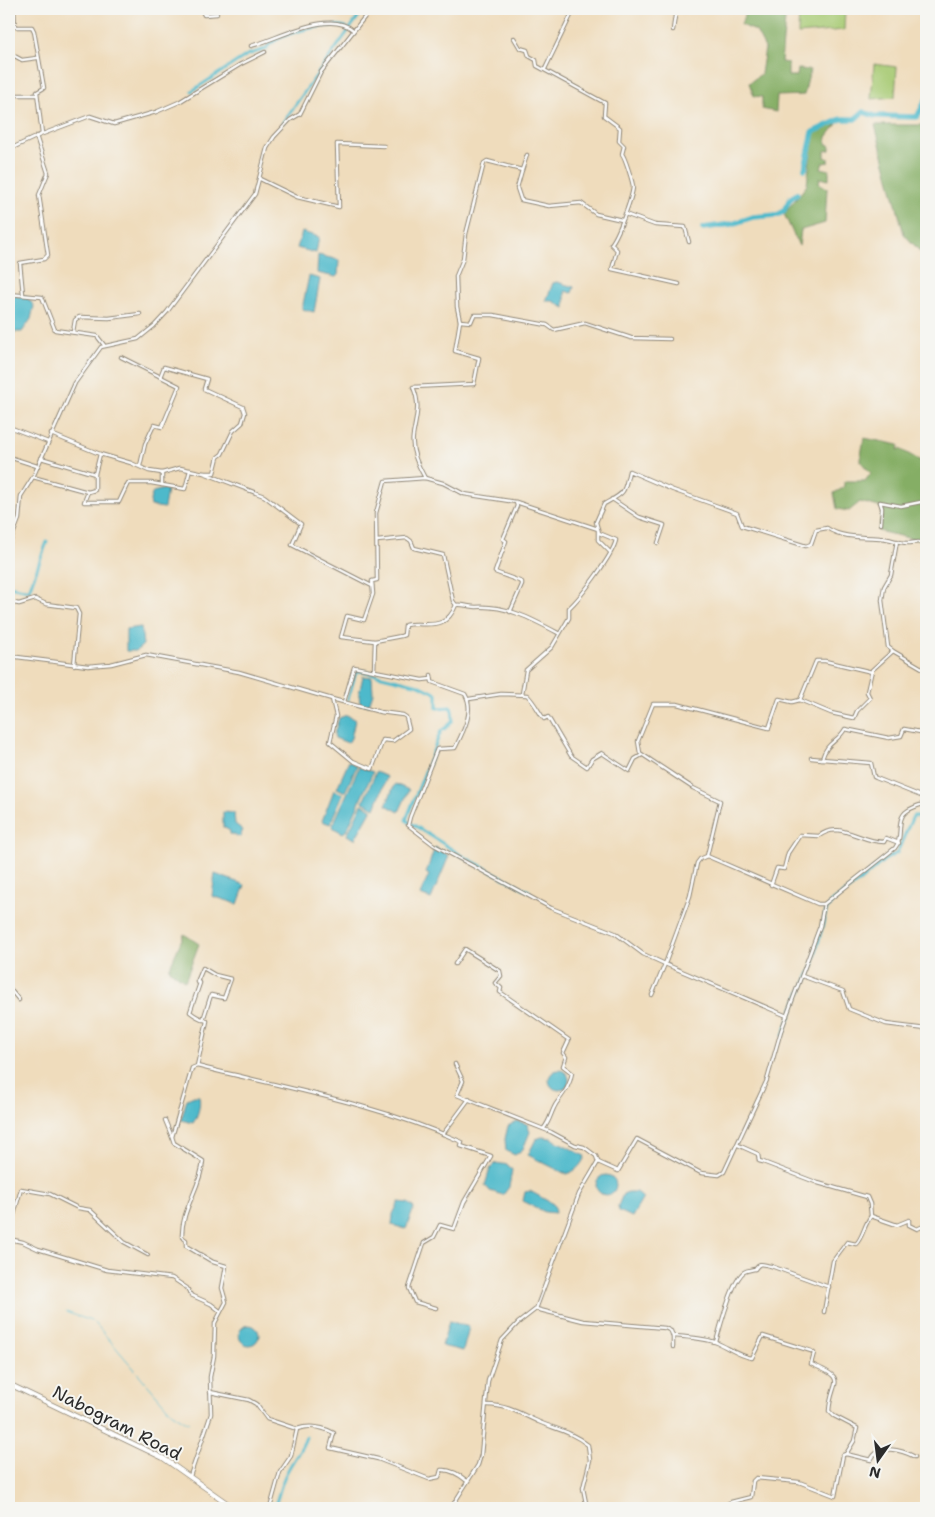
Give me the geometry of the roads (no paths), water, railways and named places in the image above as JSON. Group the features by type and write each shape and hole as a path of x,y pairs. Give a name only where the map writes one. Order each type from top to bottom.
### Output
{"main road":[{"name":"Nabogram Road","path":"9,1384 163,1458 234,1508"}],"street":[{"path":"14,9 15,27 33,28 44,88 38,91 37,95 42,134"},
{"path":"201,9 204,15 217,14"},
{"path":"9,545 19,519 21,496 33,477 75,384 104,343 134,341 154,326 255,194 267,148 274,137 290,120 300,114 321,72 371,9"},
{"path":"545,69 574,9"},
{"path":"673,30 676,9"},
{"path":"251,46 319,24 347,24 353,30"},
{"path":"514,38 520,48 527,50 529,56 536,60 536,65 606,103 604,116 620,128 618,141 624,146 622,154 633,185 618,237 611,244 617,250 612,269 679,284"},
{"path":"9,160 12,148 36,136 90,116 114,124 156,112 180,102 241,64 265,52"},
{"path":"9,53 22,60 37,58"},
{"path":"9,92 15,95 37,95"},
{"path":"23,294 20,263 48,257 39,195 48,173 36,136"},
{"path":"260,179 297,197 339,207 337,144 384,146"},
{"path":"527,155 518,188 521,200 549,206 580,203 596,214 622,220"},
{"path":"424,478 415,456 413,436 418,417 417,391 413,387 474,384 478,358 455,351 460,321 456,307 456,276 463,259 482,167 486,160 522,170"},
{"path":"624,214 656,226 685,226 689,242"},
{"path":"9,294 23,294 44,298 53,329 101,338 104,343"},
{"path":"73,332 75,320 78,317 109,318 140,314"},
{"path":"460,321 471,322 474,315 493,314 548,325 554,330 585,323 630,338 670,339"},
{"path":"122,357 179,386 162,427 154,425 145,444 140,466"},
{"path":"160,378 164,367 207,379 204,389 244,407 245,413 242,422 233,432 222,454 218,457 214,473 204,473"},
{"path":"9,427 48,442"},
{"path":"51,434 100,454 140,466 150,471 162,473 174,469 204,473 264,496 301,524 292,545 372,586"},
{"path":"33,477 88,492 95,490 95,474 100,454"},
{"path":"9,456 37,466"},
{"path":"41,458 95,474"},
{"path":"88,492 84,502 119,502 128,483 162,485 185,490 190,470"},
{"path":"610,552 598,540 596,522 604,504 618,498 622,493 629,471 673,490 737,513 742,526 806,546 811,544 816,530 827,528 833,532 846,535 907,543 922,542 926,544"},
{"path":"162,473 162,485"},
{"path":"376,541 407,538 412,541 414,548 443,555 456,605 453,614 442,622 431,625 405,625 404,635 375,641 341,637 346,616 364,620 373,594 372,581 377,580 376,541 376,513 385,481 424,478 443,483 464,494 516,502 598,529 605,536 616,540 605,563 569,608 569,618 558,633 552,647 526,670 522,694"},
{"path":"612,500 639,517 664,525 658,543"},
{"path":"880,524 882,508 880,502 901,506 926,501"},
{"path":"510,612 522,582 495,572 506,541 503,539 517,506 516,502"},
{"path":"898,541 891,576 884,586 882,603 888,647 926,669"},
{"path":"9,602 19,604 35,599 46,604 76,608 79,614 74,665"},
{"path":"456,605 490,606 530,617 558,633"},
{"path":"374,671 375,641"},
{"path":"707,856 720,801 688,785 642,756 638,741 653,704 677,704 770,728 780,699 792,702 800,700 831,713 854,718 857,711 870,698 866,692 876,665 893,651"},
{"path":"9,656 88,666 111,664 146,655 240,672 332,699 406,717 409,729 393,741 383,740 372,769 353,761 330,742 336,716 332,699"},
{"path":"800,700 816,661 824,660 872,672"},
{"path":"344,702 347,697 354,667 422,680 432,677 436,685 465,694 468,699 469,714 456,748 437,749 408,825 434,844 551,908 615,933 643,954 787,1016"},
{"path":"468,699 472,697 527,695 536,704 544,720 548,717 565,748 581,765 587,768 592,759 602,753 629,770 635,759 642,756"},
{"path":"822,759 825,748 831,741 840,737 845,729 889,738 901,736 904,729 926,733"},
{"path":"811,758 871,763 874,777 926,798"},
{"path":"652,995 690,896 700,859 707,856 770,885 818,904 824,904 899,843 901,820 906,811 926,803"},
{"path":"770,885 777,868 784,870 788,853 800,834 819,836 826,830 836,828 868,841 884,842 886,838 899,843"},
{"path":"455,1064 463,1081 457,1095 544,1128 584,1147 596,1156 598,1162 618,1171 637,1139 701,1173 719,1175 724,1172 767,1080 787,1016 803,977 820,926 824,904"},
{"path":"455,964 465,949 494,966 500,971 501,976 495,984 501,988 500,992 569,1040 563,1053 566,1057 564,1066 572,1072 569,1086 555,1106 550,1120 544,1128"},
{"path":"197,1066 208,1022 203,1020 190,1012 200,983 197,982 203,968 215,975 231,979 224,998 211,995 203,1020"},
{"path":"803,977 843,991 849,1009 886,1024 926,1029"},
{"path":"9,988 19,1000"},
{"path":"172,1137 192,1068 197,1066 363,1106 443,1134 462,1142 461,1146 491,1156 464,1202 454,1229 440,1225 434,1237 425,1241 420,1252 409,1288 410,1293 415,1302 436,1308"},
{"path":"443,1134 469,1099"},
{"path":"165,1120 174,1144 203,1161 195,1193 182,1220 182,1237 186,1240 186,1246 213,1262 226,1266 222,1288 226,1302 215,1323 210,1392 211,1414 190,1476"},
{"path":"738,1144 758,1154 759,1160 763,1162 818,1183 867,1197 871,1216 856,1244 846,1242 840,1249 831,1268 824,1312"},
{"path":"451,1508 478,1465 487,1405 488,1381 502,1340 518,1323 536,1309 579,1194 598,1162"},
{"path":"9,1233 21,1189 50,1194 78,1208 90,1210 124,1242 148,1255"},
{"path":"871,1216 897,1225 909,1220 909,1225 917,1229 926,1225"},
{"path":"9,1239 107,1270 172,1278 187,1288 191,1295 206,1301 220,1312"},
{"path":"716,1342 726,1309 740,1276 749,1270 755,1270 758,1264 762,1263 776,1267 829,1287"},
{"path":"536,1309 583,1321 665,1328 671,1330 673,1347"},
{"path":"673,1337 716,1342 726,1349 752,1358 761,1338 768,1336 814,1353 811,1364 836,1377 836,1386 830,1401 829,1411 834,1416 857,1428 854,1441 846,1454 843,1455 835,1496 799,1482 756,1478 751,1498 731,1502 720,1508"},
{"path":"210,1392 249,1400 256,1404 267,1419 297,1429 310,1426 332,1432 334,1435 330,1448 378,1460 418,1476 437,1478 441,1470 444,1470 460,1475 467,1481"},
{"path":"487,1405 506,1407 537,1421 560,1428 588,1445 590,1460 584,1488 587,1508"},
{"path":"270,1508 280,1472 291,1456 297,1429"},
{"path":"846,1454 871,1460 873,1455 879,1452 894,1450 916,1457"}],"water":[{"path":"302,232 319,237 316,253 297,248"},
{"path":"318,255 339,260 338,275 336,277 317,273"},
{"path":"309,276 320,279 314,312 302,309"},
{"path":"557,282 574,287 572,293 565,291 565,308 553,301 546,301 553,283"},
{"path":"13,296 27,297 34,306 31,319 22,332 15,332 9,328"},
{"path":"167,490 164,508 151,506 150,500 153,492"},
{"path":"141,627 143,645 136,651 126,651 126,629"},
{"path":"363,676 372,677 373,693 369,705 360,704 359,694"},
{"path":"347,715 355,720 348,743 335,738 334,734 339,718"},
{"path":"349,761 357,766 345,792 337,788"},
{"path":"359,767 373,772 347,830 343,833 332,827"},
{"path":"376,772 387,777 375,808 363,802"},
{"path":"395,784 409,790 399,812 386,805"},
{"path":"334,790 343,794 330,824 322,821"},
{"path":"362,804 372,809 355,839 347,835"},
{"path":"223,812 234,813 235,824 243,830 240,837 230,834 230,831 223,827"},
{"path":"435,847 449,856 431,899 420,895 429,875 426,873"},
{"path":"215,874 245,885 238,904 212,896"},
{"path":"559,1070 566,1073 569,1080 566,1087 559,1090 552,1087 549,1080 552,1073"},
{"path":"199,1096 200,1099 199,1110 195,1120 193,1123 181,1120 187,1099"},
{"path":"517,1121 527,1124 530,1132 523,1149 515,1155 506,1151 505,1139 508,1126"},
{"path":"542,1137 551,1138 585,1156 578,1168 566,1174 528,1155 536,1139"},
{"path":"496,1163 508,1165 512,1170 509,1187 503,1195 490,1191 485,1185 490,1169"},
{"path":"606,1175 613,1178 616,1185 613,1192 606,1195 599,1192 596,1185 599,1178"},
{"path":"530,1191 553,1204 556,1210 555,1213 545,1212 523,1201 525,1192"},
{"path":"636,1192 643,1198 632,1217 619,1211 618,1206 623,1194"},
{"path":"399,1202 408,1203 414,1208 406,1229 392,1225 393,1214"},
{"path":"449,1321 469,1327 463,1351 442,1346"},
{"path":"249,1325 256,1328 259,1335 256,1342 249,1345 242,1342 239,1335 242,1328"}],"waterway":[{"path":"283,122 364,9"},
{"path":"192,91 247,55 266,49 279,38 316,27 346,27"},
{"path":"805,169 813,132 841,119 855,119 863,112 875,116 917,117 926,100"},
{"path":"703,228 732,224 753,217 777,215 783,212 790,199 797,194"},
{"path":"9,586 29,590 47,542"},
{"path":"348,699 356,672 361,671 419,685 437,694 437,708 451,707 453,719 441,731 406,820 461,855 529,891"},
{"path":"783,1036 794,1006 812,969 826,911 832,902 883,861 897,853 913,816 917,816 926,824"},
{"path":"66,1312 94,1322 171,1412 189,1422"},
{"path":"274,1508 284,1478 306,1437"}]}
